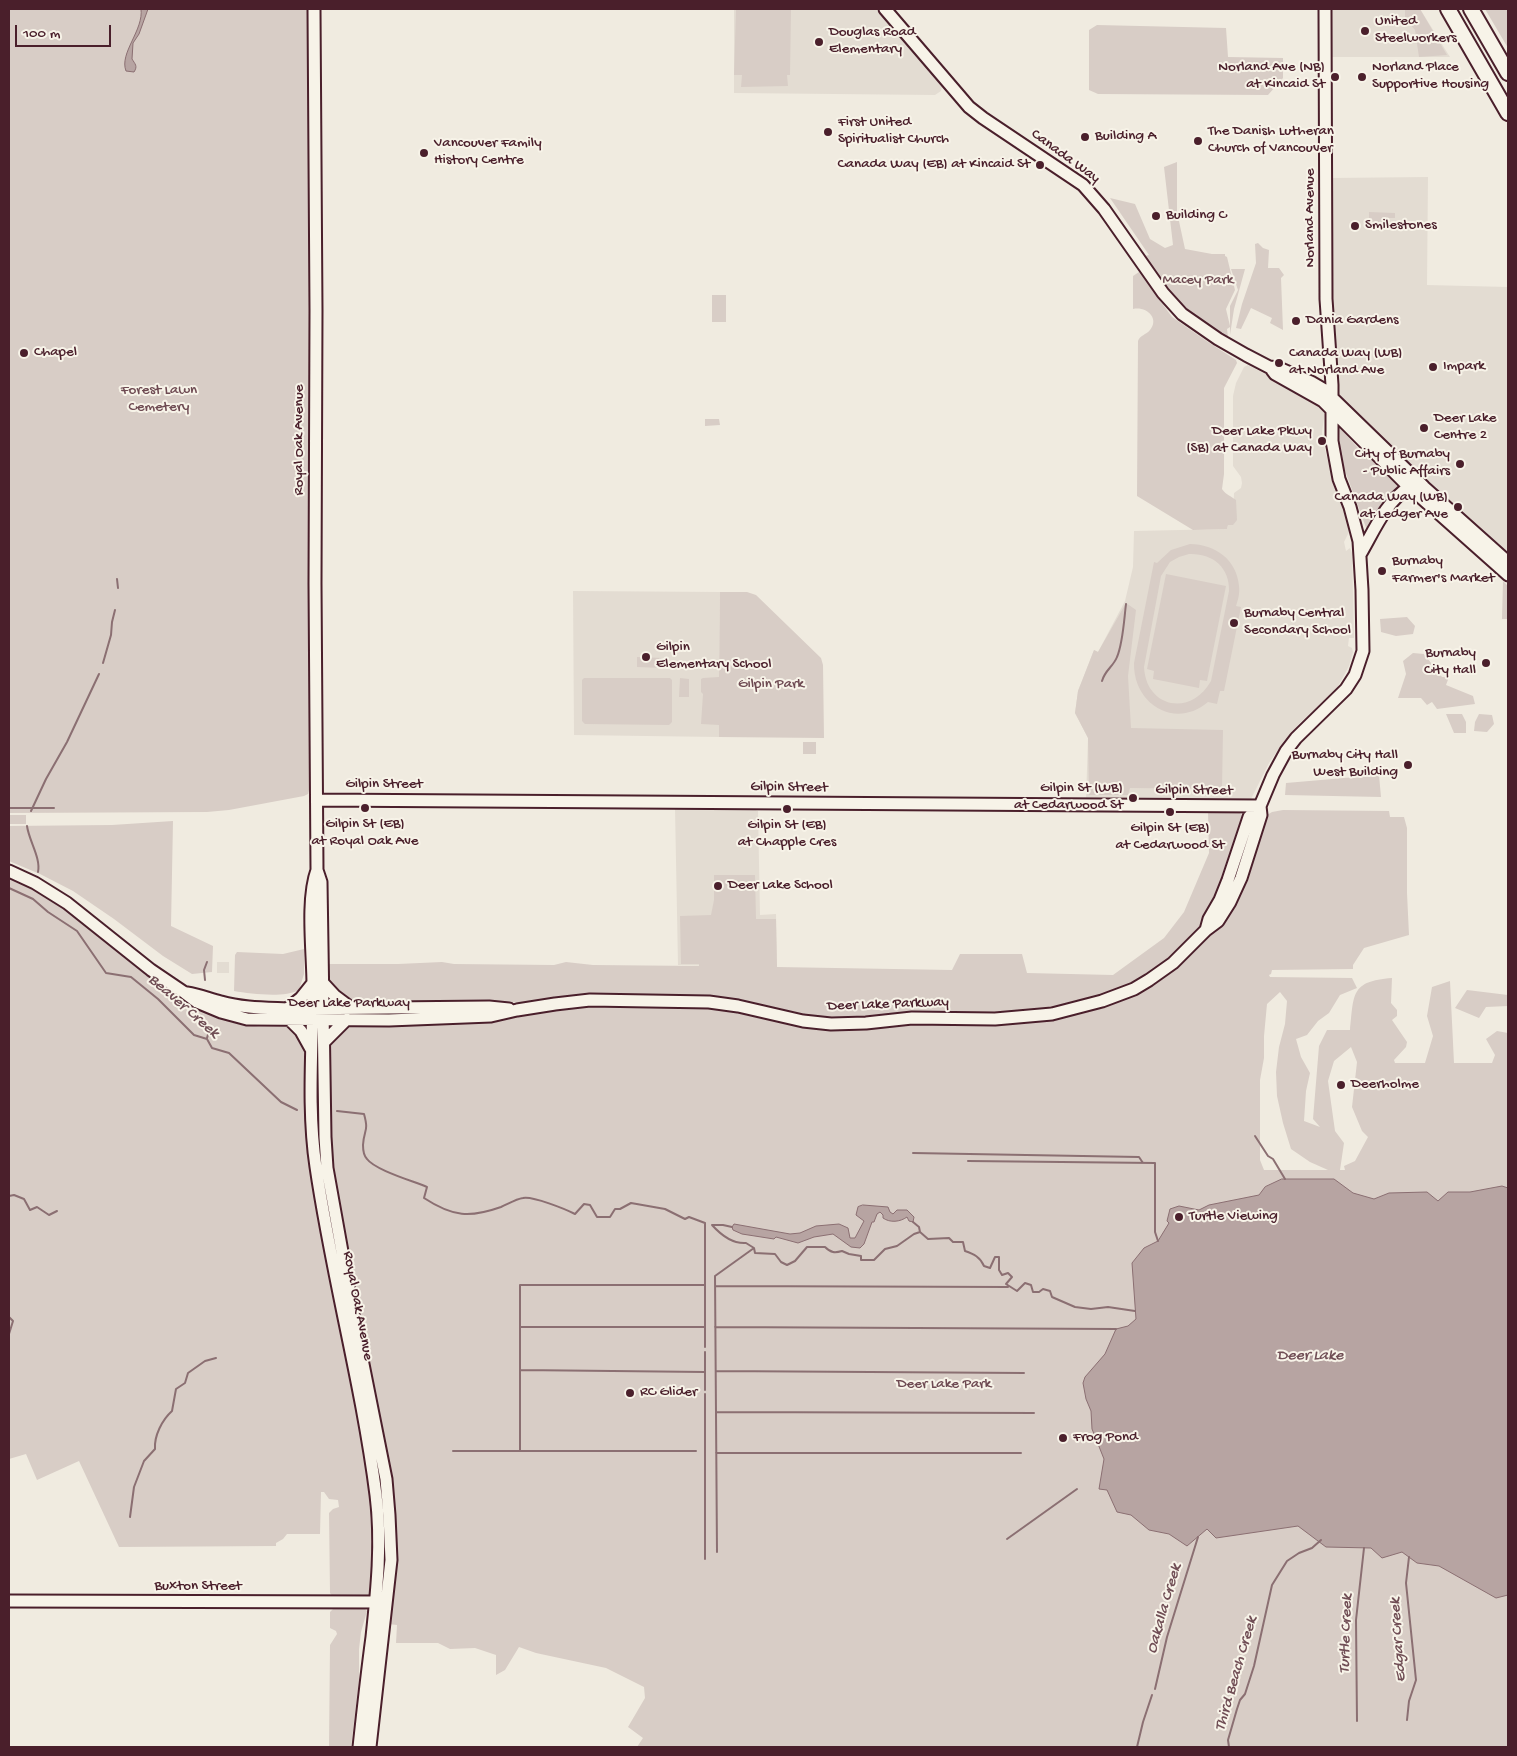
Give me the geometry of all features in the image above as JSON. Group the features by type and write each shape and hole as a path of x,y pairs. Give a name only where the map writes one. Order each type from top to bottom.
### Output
{"highway":[{"path":"1448,9 1508,113"},
{"path":"1471,9 1508,73"}],"main road":[{"name":"Royal Oak Avenue","path":"314,9 315,583 318,870 313,882 311,939 318,983 318,1014 311,1049 311,1105 316,1167 371,1431 386,1479 392,1560 381,1602 359,1747"},
{"name":"Canada Way","path":"885,9 969,107 1068,174 1094,196 1163,293 1182,314 1218,339 1269,367 1275,374 1320,400 1409,486 1508,575"},
{"path":"897,9 900,27"},
{"name":"Norland Avenue","path":"1325,9 1326,299 1332,397"},
{"name":"Canada Way","path":"1269,367 1279,368 1311,382 1332,397 1424,487 1508,562"},
{"path":"1311,382 1331,371"},
{"name":"Deer Lake Parkway","path":"9,871 51,892 85,916 151,970 185,992 228,1003 288,1014 349,1014 389,1020 491,1016 517,1010 590,1000 723,1004 817,1023 850,1024 912,1018 1038,1016 1102,1001 1134,989 1149,980 1173,963 1206,930 1209,919 1220,900 1228,880 1250,816 1260,806 1286,751 1309,724 1346,689 1355,675 1360,661 1363,642 1361,553 1356,525 1339,479 1334,456 1332,397"},
{"path":"1361,553 1382,514 1393,500 1409,486"},
{"name":"Gilpin Street","path":"317,800 1260,806"},
{"path":"311,1049 301,1031 288,1014 300,998 318,983 335,996 349,1014 324,1042"},
{"name":"Royal Oak Avenue","path":"318,1014 324,1042 324,1137 327,1168 350,1325"},
{"name":"Buxton Street","path":"9,1602 381,1602"},
{"name":"Royal Oak Avenue","path":"370,1747 381,1602"}],"shaded area":[{"name":"Douglas Road Elementary","path":"734,9 876,9 942,86 941,91 935,95 734,93"},
{"path":"1332,9 1420,9 1450,57 1331,57"},
{"path":"1428,177 1427,285 1508,287 1508,548 1506,550 1502,550 1483,535 1467,517 1446,501 1338,395 1331,289 1331,178"},
{"name":"Burnaby Central Secondary School","path":"1248,365 1308,397 1325,411 1322,432 1323,442 1335,488 1347,521 1349,532 1344,542 1346,551 1350,548 1352,553 1354,638 1349,638 1348,646 1352,648 1353,652 1349,666 1337,688 1284,741 1269,763 1251,799 1248,801 1086,800 1088,738 1075,713 1078,691 1094,650 1098,652 1125,601 1133,567 1134,531 1227,529 1228,525 1233,525 1234,493 1241,488 1242,483 1241,477 1233,466 1233,396 1236,383 1244,367"},
{"name":"Gilpin Elementary School","path":"573,591 720,592 719,737 574,735"},
{"name":"Deer Lake School","path":"675,808 753,809 758,811 760,915 776,914 777,967 678,965"},
{"path":"217,962 229,962 229,973 217,973"}],"green space":[{"name":"Forest Lawn Cemetery","path":"9,9 311,9 309,790 308,794 304,796 229,810 207,812 9,813"},
{"path":"736,9 791,9 790,75 787,75 788,86 741,87 742,75 734,75"},
{"path":"1405,9 1420,9 1447,55 1419,57 1415,30 1405,18"},
{"path":"1485,9 1508,9 1508,48"},
{"path":"1097,25 1226,28 1228,57 1283,58 1283,78 1268,95 1098,94 1089,90 1089,30"},
{"name":"Macey Park","path":"1177,162 1177,212 1185,249 1212,254 1225,254 1227,257 1235,290 1226,309 1230,326 1230,306 1238,290 1231,269 1245,269 1234,309 1230,335 1230,327 1227,329 1228,337 1181,304 1169,290 1145,256 1149,255 1110,198 1135,204 1150,239 1165,248 1173,245 1164,167"},
{"path":"1369,212 1395,213 1395,218 1387,218 1387,223 1369,221"},
{"path":"1258,243 1263,248 1269,250 1268,268 1279,268 1284,275 1281,278 1283,330 1270,323 1272,318 1251,308 1241,329 1236,328 1256,263 1255,244"},
{"path":"1139,272 1172,317 1236,360 1237,363 1224,388 1224,474 1222,489 1236,500 1237,520 1233,525 1228,525 1227,529 1193,530 1137,496 1138,341 1153,326 1152,317 1147,311 1133,309 1133,276"},
{"path":"712,295 726,295 726,322 712,322"},
{"path":"705,419 719,419 720,425 705,426"},
{"path":"1339,427 1366,457 1368,456 1400,487 1368,533 1344,468 1340,450"},
{"path":"1190,544 1208,547 1223,555 1234,568 1239,586 1236,606 1241,607 1224,691 1220,691 1217,704 1208,702 1195,710 1182,713 1170,713 1148,701 1140,690 1134,663 1154,562 1157,563 1171,550","holes":["1189,554 1197,554 1212,559 1223,568 1229,582 1229,591 1211,681 1192,700 1182,703 1171,703 1161,699 1152,692 1144,667 1161,576 1170,562"]},
{"path":"1166,574 1226,586 1207,681 1200,680 1199,688 1153,679 1154,671 1147,669"},
{"path":"1503,581 1508,586 1508,619 1502,619"},
{"name":"Gilpin Park","path":"720,592 747,592 756,595 821,658 823,665 824,738 719,737 719,725 701,724 703,694 701,692 701,679 719,677"},
{"path":"1126,603 1136,610 1128,676 1131,728 1223,730 1222,789 1130,788 1128,795 1089,795 1088,738 1075,713 1078,691 1094,650 1098,652"},
{"path":"1407,617 1415,626 1413,634 1396,636 1381,632 1380,619"},
{"path":"1413,653 1424,654 1442,677 1449,677 1446,685 1473,696 1475,704 1437,709 1432,702 1427,705 1421,698 1398,698 1406,674 1403,661"},
{"path":"637,657 663,658 663,668 637,667"},
{"path":"584,678 670,678 672,680 672,722 669,725 585,724 582,721 582,680"},
{"path":"680,678 689,679 689,697 679,697"},
{"path":"1446,714 1462,714 1466,722 1466,733 1454,733"},
{"path":"1479,714 1492,715 1494,724 1487,732 1474,731 1475,722"},
{"path":"803,742 816,742 816,754 803,754"},
{"path":"1379,775 1381,797 1285,795 1286,783"},
{"name":"Deer Lake Park","path":"1283,810 1389,811 1390,817 1404,817 1407,828 1409,935 1364,948 1353,965 1353,969 1272,970 1269,975 1270,977 1352,978 1357,988 1340,995 1329,1013 1318,1021 1307,1035 1296,1039 1301,1057 1310,1073 1306,1091 1304,1121 1320,1127 1313,1119 1319,1046 1327,1030 1350,1030 1354,999 1361,987 1368,982 1392,978 1391,1003 1397,1010 1397,1016 1392,1020 1407,1042 1406,1047 1394,1060 1395,1063 1425,1063 1433,1036 1427,1016 1432,987 1450,981 1454,1063 1492,1063 1495,1055 1486,1039 1497,1031 1508,1033 1508,1747 637,1747 643,1738 628,1727 645,1698 644,1687 606,1668 536,1653 519,1647 505,1670 496,1675 496,1655 475,1648 450,1649 438,1643 396,1643 397,1625 388,1624 389,1480 362,1433 375,1521 372,1594 366,1597 333,1597 330,1593 329,1513 339,1507 338,1500 329,1499 324,1492 321,1492 320,1534 287,1534 276,1543 276,1546 119,1547 79,1461 37,1480 26,1454 9,1459 9,877 47,894 166,987 197,1007 236,1022 259,1027 287,1027 296,1030 304,1045 308,1156 334,1289 339,1327 359,1323 329,1145 331,1042 344,1027 490,1019 565,1007 591,1005 712,1007 817,1028 1104,1006 1204,940 1267,815","holes":["1280,992 1287,1001 1285,1024 1279,1047 1276,1072 1277,1096 1283,1123 1291,1149 1310,1162 1328,1170 1264,1170 1260,1160 1260,1080 1264,1058 1267,1004","1351,1047 1357,1062 1352,1107 1362,1131 1368,1137 1355,1161 1344,1166 1345,1170 1340,1170 1344,1143 1335,1131 1328,1081 1334,1061"]},
{"path":"1208,812 1239,812 1244,817 1224,878 1203,923 1178,952 1150,975 1116,992 1059,1008 1016,1013 917,1013 870,1019 820,1019 746,1004 414,1003 353,1000 343,997 328,981 327,964 442,962 454,964 554,965 566,962 593,965 699,966 699,964 681,964 680,916 711,915 714,900 714,875 755,875 756,919 776,919 777,967 952,970 960,954 1022,954 1027,973 1113,975 1164,938 1184,912 1209,853"},
{"path":"9,815 26,815 26,824 9,824"},
{"path":"173,821 171,926 213,946 212,972 192,974 163,956 73,891 9,861 9,826 112,825"},
{"path":"304,949 304,974 299,990 277,995 234,991 235,955 237,952 283,954"},
{"path":"1467,990 1508,995 1508,1006 1486,1007 1479,1018 1455,1008"},
{"path":"333,1609 365,1609 367,1611 361,1632 359,1649 359,1680 351,1747 329,1747 330,1645 337,1634 336,1631 330,1628 330,1612"}],"water":[{"path":"141,9 148,9 139,34 133,43 132,59 136,68 134,72 126,71 126,57 139,25"},
{"name":"Deer Lake","path":"1282,1179 1334,1179 1353,1193 1374,1199 1389,1193 1427,1192 1438,1201 1448,1192 1470,1192 1502,1186 1508,1188 1508,1595 1496,1598 1439,1566 1417,1563 1402,1552 1382,1558 1371,1548 1326,1547 1298,1526 1216,1538 1207,1529 1187,1546 1169,1534 1149,1530 1131,1515 1117,1512 1107,1490 1099,1489 1104,1459 1092,1429 1091,1411 1086,1399 1083,1383 1085,1377 1105,1354 1116,1329 1128,1326 1136,1319 1132,1263 1144,1248 1158,1241 1169,1223 1167,1221 1170,1209 1179,1206 1199,1210 1209,1205 1259,1195 1265,1187"},
{"path":"863,1205 888,1207 893,1214 897,1210 907,1210 914,1217 913,1222 909,1221 907,1217 898,1221 889,1221 883,1218 880,1212 877,1214 874,1222 872,1222 864,1244 860,1248 851,1247 833,1234 814,1237 798,1243 776,1237 774,1239 742,1234 733,1230 732,1227 734,1224 790,1234 800,1233 816,1226 839,1224 848,1228 850,1238 855,1238 864,1221 856,1215 858,1207"}],"waterway":[{"path":"117,579 118,588"},
{"path":"1102,681 1115,660 1121,645 1126,604"},
{"path":"103,663 111,635 115,610"},
{"path":"31,811 46,779 67,742 99,674"},
{"path":"9,808 54,808"},
{"path":"27,826 38,861 38,872"},
{"name":"Beaver Creek","path":"9,888 33,899 48,912 77,931 106,973 131,977 158,999 194,1035 207,1039 212,1048 229,1053 281,1102 297,1110"},
{"path":"205,980 204,970 207,962"},
{"path":"206,1022 209,1031 207,1038"},
{"name":"Beaver Creek","path":"337,1111 364,1114 366,1128 363,1150 366,1158 371,1163 427,1187 424,1198 453,1212 462,1214 480,1213 501,1207 518,1199 528,1198 549,1203 575,1214 584,1204 590,1205 597,1217 610,1217 615,1209 620,1209 631,1203 665,1209 685,1219 689,1217 705,1223 705,1347"},
{"path":"1255,1136 1268,1156 1273,1159 1285,1179"},
{"path":"913,1153 1139,1157 1143,1163"},
{"path":"968,1161 1155,1163 1155,1232 1158,1241"},
{"path":"9,1196 14,1195 24,1199 30,1210 37,1207 49,1215 57,1211"},
{"path":"913,1222 919,1227 920,1232"},
{"name":"Beaver Creek","path":"712,1225 727,1238 736,1242 746,1243 754,1248 755,1253 775,1254 781,1262 787,1265 795,1261 807,1247 825,1247 833,1252 842,1251 861,1256 861,1260 874,1260 885,1249 897,1246 920,1232 928,1239 949,1238 953,1242 963,1242 965,1251 976,1256 984,1266 990,1268 995,1257 999,1257 999,1270 1002,1275 1008,1273 1012,1277 1006,1284 1017,1291 1025,1283 1031,1285 1033,1292 1039,1292 1043,1289 1050,1291 1052,1297 1075,1307 1091,1309 1108,1307 1135,1311"},
{"path":"712,1225 732,1227"},
{"path":"717,1552 715,1276 754,1248"},
{"path":"520,1451 520,1285 705,1285"},
{"path":"715,1286 1008,1287"},
{"path":"9,1289 9,1298"},
{"path":"9,1317 13,1321 9,1334"},
{"path":"520,1327 705,1327"},
{"path":"715,1327 1116,1329"},
{"path":"705,1352 705,1390"},
{"path":"130,1517 134,1487 144,1461 155,1449 159,1428 172,1411 176,1389 185,1383 188,1373 205,1361 216,1358"},
{"path":"520,1370 705,1372"},
{"path":"716,1371 1024,1373"},
{"path":"705,1394 705,1559"},
{"path":"716,1412 1034,1413"},
{"path":"453,1451 696,1451"},
{"path":"716,1453 1021,1453"},
{"path":"1007,1539 1077,1489"},
{"name":"Oakalla Creek","path":"1155,1689 1167,1637 1198,1537"},
{"name":"Third Beach Creek","path":"1229,1747 1228,1740 1237,1709 1240,1700 1245,1694 1254,1666 1272,1585 1287,1561 1299,1553 1312,1548 1321,1540"},
{"name":"Turtle Creek","path":"1357,1721 1356,1620 1364,1548"},
{"name":"Edgar Creek","path":"1407,1720 1409,1701 1416,1680 1406,1583 1409,1557"},
{"name":"Oakalla Creek","path":"1137,1747 1152,1695"}],"place":[{"name":"United Steelworkers","path":"1365,31"},
{"name":"Douglas Road Elementary","path":"819,42"},
{"name":"Norland Ave (NB) at Kincaid St","path":"1335,77"},
{"name":"Norland Place Supportive Housing","path":"1362,77"},
{"name":"First United Spiritualist Church","path":"828,132"},
{"name":"Building A","path":"1085,137"},
{"name":"The Danish Lutheran Church of Vancouver","path":"1198,141"},
{"name":"Vancouver Family History Centre","path":"424,153"},
{"name":"Canada Way (EB) at Kincaid St","path":"1040,165"},
{"name":"Building C","path":"1156,216"},
{"name":"Smilestones","path":"1355,226"},
{"name":"Dania Gardens","path":"1296,321"},
{"name":"Chapel","path":"24,353"},
{"name":"Canada Way (WB) at Norland Ave","path":"1279,363"},
{"name":"Impark","path":"1433,367"},
{"name":"Deer Lake Centre 2","path":"1424,428"},
{"name":"Deer Lake Pkwy (SB) at Canada Way","path":"1322,441"},
{"name":"City of Burnaby - Public Affairs","path":"1460,464"},
{"name":"Canada Way (WB) at Ledger Ave","path":"1458,507"},
{"name":"Burnaby Farmer's Market","path":"1382,571"},
{"name":"Burnaby Central Secondary School","path":"1234,623"},
{"name":"Gilpin Elementary School","path":"646,657"},
{"name":"Burnaby City Hall","path":"1486,663"},
{"name":"Burnaby City Hall West Building","path":"1408,765"},
{"name":"Gilpin St (WB) at Cedarwood St","path":"1133,798"},
{"name":"Gilpin St (EB) at Royal Oak Ave","path":"365,808"},
{"name":"Gilpin St (EB) at Chapple Cres","path":"787,809"},
{"name":"Gilpin St (EB) at Cedarwood St","path":"1170,812"},
{"name":"Deer Lake School","path":"718,886"},
{"name":"Deerholme","path":"1341,1085"},
{"name":"Turtle Viewing","path":"1179,1217"},
{"name":"RC Glider","path":"630,1393"},
{"name":"Frog Pond","path":"1063,1438"}]}
